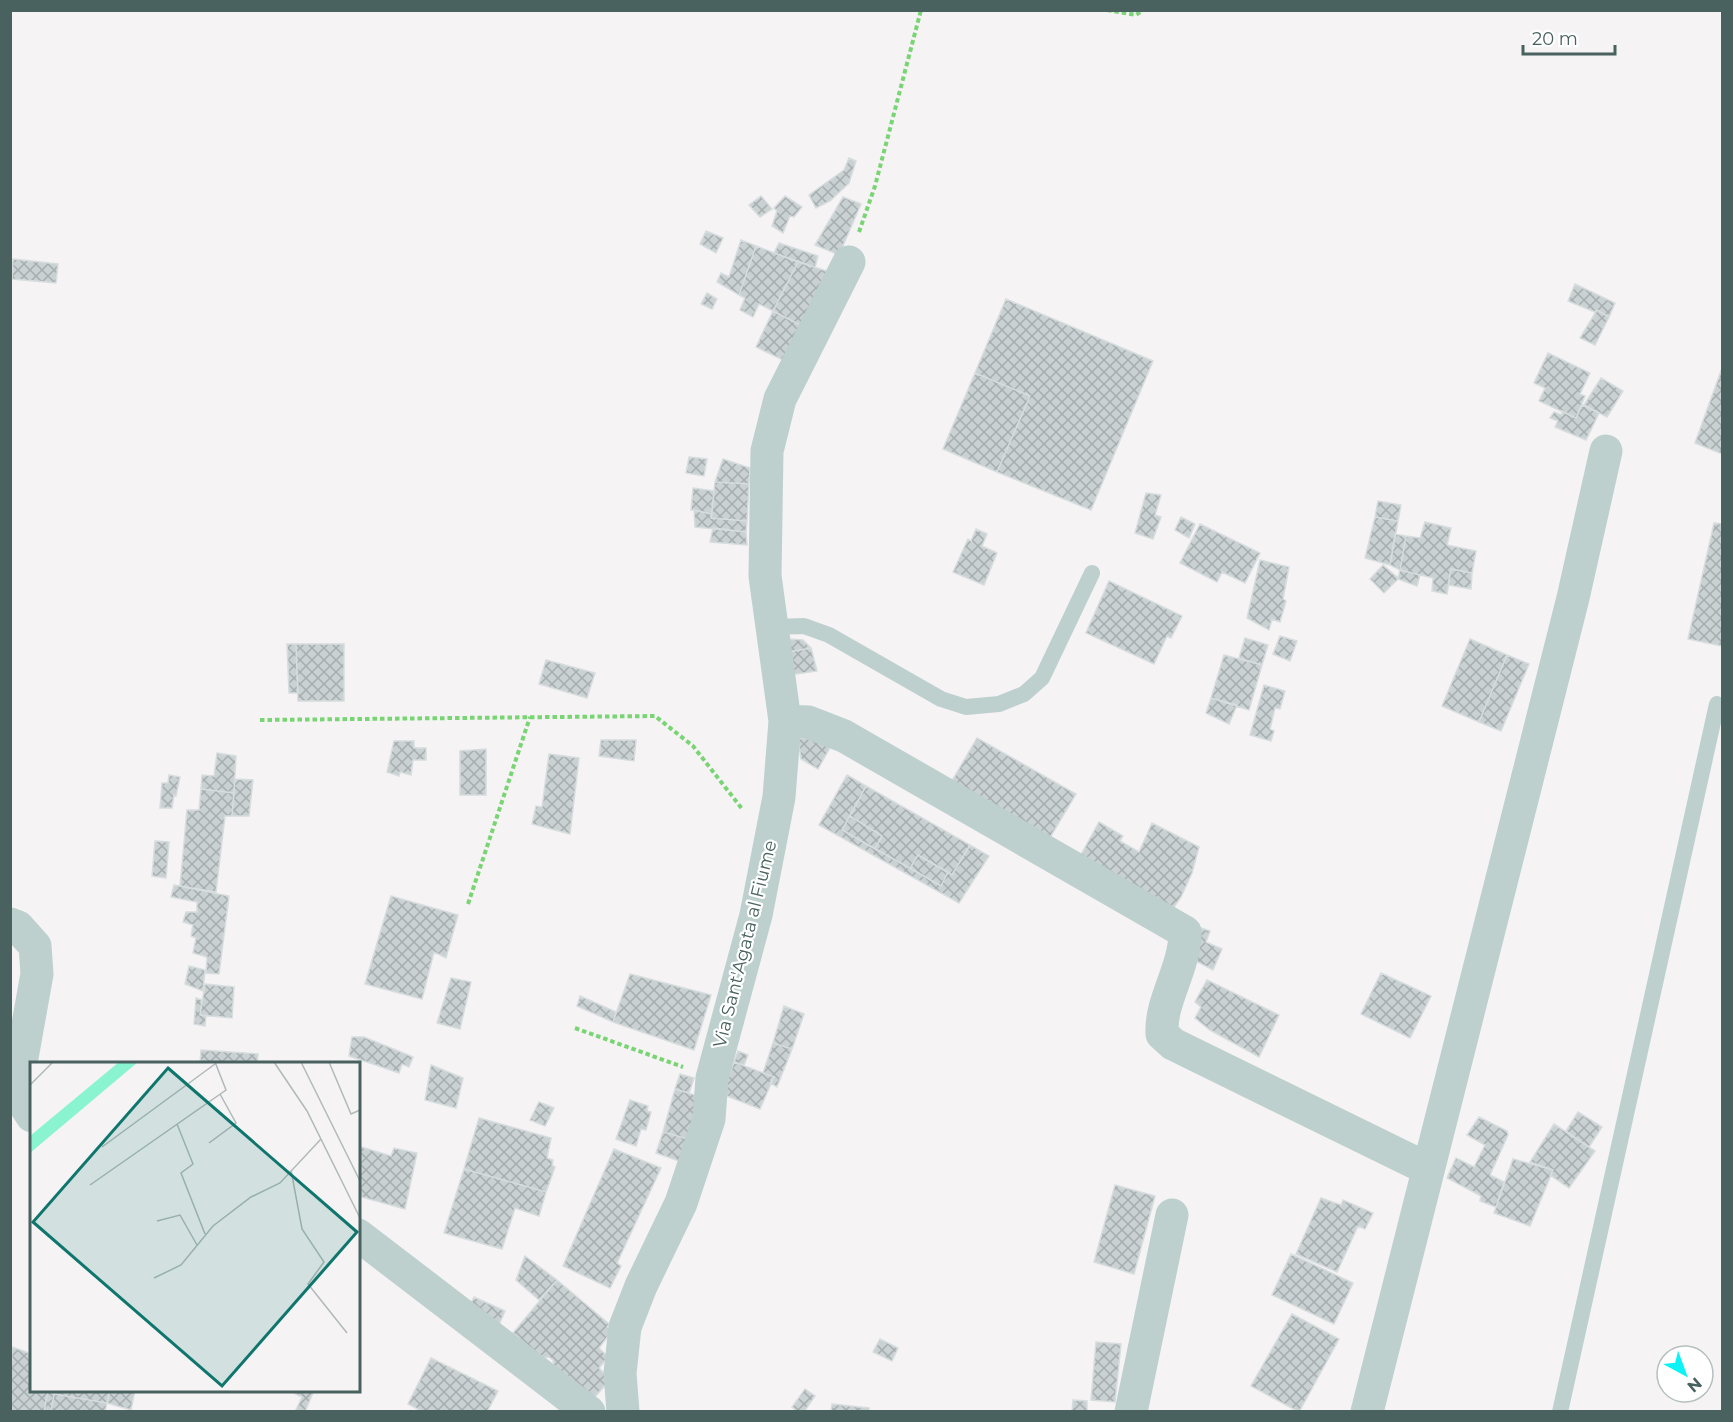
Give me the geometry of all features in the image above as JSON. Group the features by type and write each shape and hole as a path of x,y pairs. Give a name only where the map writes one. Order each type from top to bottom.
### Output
{"street":[{"name":"Via Sant'Agata al Fiume","path":"623,1412 620,1373 625,1328 640,1286 681,1203 709,1119 712,1078 756,915 779,797 785,721 765,576 767,451 780,399 849,262"},
{"path":"1367,1412 1573,598 1606,451"},
{"path":"785,721 808,722 844,736 1185,932 1185,952 1162,1021 1162,1034 1173,1044 1428,1169"},
{"path":"10,924 18,927 36,946 37,974 16,1090 30,1113"},
{"path":"1131,1412 1172,1215"},
{"path":"360,1237 589,1412"}],"lane":[{"path":"772,627 804,626 829,635 941,699 966,707 999,704 1024,694 1042,678 1092,573"},
{"path":"1560,1412 1717,704"}],"path":[{"path":"849,262 875,186 921,10"},
{"path":"1107,10 1136,15 1143,10"},
{"path":"260,720 655,716 693,746 771,844"},
{"path":"468,904 530,717"},
{"path":"575,1028 712,1078"}],"building":[{"path":"849,158 856,161 849,183 830,201 816,208 809,195 844,170"},
{"path":"761,196 772,209 760,217 749,205"},
{"path":"785,196 802,207 794,217 790,216 783,233 772,226 777,211 774,208"},
{"path":"843,197 861,204 839,255 815,245"},
{"path":"706,231 723,238 716,253 700,244"},
{"path":"741,240 756,246 739,295 717,282 721,273 729,277"},
{"path":"779,243 818,256 815,267 774,253"},
{"path":"756,246 798,262 773,311 759,304 753,317 740,310 745,298 739,295"},
{"path":"13,259 58,264 56,283 12,279"},
{"path":"798,262 833,273 804,327 773,311"},
{"path":"1575,284 1615,303 1609,317 1597,310 1595,312 1568,301"},
{"path":"707,293 717,299 712,309 701,304"},
{"path":"1006,299 1153,361 1091,510 997,472 1030,396 975,373"},
{"path":"1597,310 1609,317 1595,345 1580,338"},
{"path":"773,311 804,327 787,362 756,347"},
{"path":"1548,353 1590,373 1580,394 1585,396 1576,418 1539,401 1545,388 1534,383"},
{"path":"1722,368 1722,454 1695,443"},
{"path":"975,373 1030,396 997,472 943,449"},
{"path":"1601,378 1623,391 1607,417 1584,405"},
{"path":"1582,405 1599,413 1586,440 1555,427 1558,421 1550,418 1554,412 1562,415 1562,411 1576,418"},
{"path":"689,457 707,459 704,476 686,473"},
{"path":"723,459 750,468 749,484 715,482"},
{"path":"715,482 749,484 747,521 711,518"},
{"path":"693,488 714,491 712,514 691,510"},
{"path":"1146,493 1161,495 1155,515 1161,517 1153,539 1135,533"},
{"path":"1378,501 1401,505 1398,521 1375,517"},
{"path":"694,510 712,514 711,518 747,521 746,532 695,527"},
{"path":"1181,517 1195,524 1189,538 1175,530"},
{"path":"1375,517 1398,521 1390,565 1365,558"},
{"path":"1425,522 1451,528 1447,545 1476,551 1472,573 1451,569 1447,594 1432,591 1433,578 1400,570 1406,536 1420,538"},
{"path":"1714,523 1722,524 1722,646 1688,639"},
{"path":"1200,524 1260,553 1245,583 1222,572 1217,582 1180,563"},
{"path":"713,528 746,532 747,545 710,542"},
{"path":"976,529 987,534 982,546 997,553 984,585 953,572 968,539 971,541"},
{"path":"1395,534 1406,536 1400,570 1390,565"},
{"path":"1260,560 1289,567 1283,599 1286,601 1280,622 1272,619 1269,630 1247,618"},
{"path":"1383,565 1398,578 1400,570 1420,575 1417,586 1398,579 1384,593 1370,579"},
{"path":"1451,569 1472,573 1471,589 1448,585"},
{"path":"1109,581 1182,616 1171,638 1167,636 1154,664 1086,633"},
{"path":"1280,636 1297,641 1290,661 1273,654"},
{"path":"1245,638 1268,645 1262,665 1239,658"},
{"path":"789,639 803,640 811,648 788,652"},
{"path":"1470,639 1507,655 1479,722 1442,706"},
{"path":"287,644 296,644 298,693 289,693"},
{"path":"296,644 344,644 344,701 298,701"},
{"path":"811,648 817,671 790,675 788,652"},
{"path":"1224,655 1262,665 1249,710 1211,698"},
{"path":"1507,655 1529,664 1501,731 1479,722"},
{"path":"546,660 595,673 587,698 539,684"},
{"path":"1264,685 1285,691 1280,709 1275,708 1270,729 1274,731 1271,741 1250,735"},
{"path":"1211,698 1237,705 1229,724 1206,713"},
{"path":"798,738 819,739 831,746 818,769 801,759"},
{"path":"977,738 1076,794 1045,846 946,791"},
{"path":"601,740 636,740 634,761 599,756"},
{"path":"394,741 414,741 414,748 426,748 426,760 413,760 411,775 400,772 399,776 387,772"},
{"path":"486,749 486,795 460,795 460,751"},
{"path":"217,753 236,756 234,793 201,789 202,775 214,776"},
{"path":"549,754 579,758 570,834 532,824 536,806 542,807"},
{"path":"169,775 180,777 176,796 174,795 172,808 160,808 162,783 168,783"},
{"path":"847,775 866,786 842,830 941,886 948,872 952,875 970,845 989,856 959,903 819,825"},
{"path":"235,779 253,780 249,816 232,816"},
{"path":"866,786 970,845 952,875 918,855 910,868 875,849 882,836 850,816"},
{"path":"201,789 234,793 232,816 225,816 216,892 180,886 187,810 199,810"},
{"path":"850,816 882,836 875,849 842,830"},
{"path":"1099,822 1123,836 1120,841 1139,852 1152,823 1199,847 1192,873 1181,897 1168,916 1077,862"},
{"path":"155,841 169,842 166,878 152,876"},
{"path":"918,855 948,872 941,886 910,868"},
{"path":"174,885 229,896 219,974 206,973 207,957 193,953 196,938 191,936 193,925 183,922 186,912 197,912 197,902 171,897"},
{"path":"391,896 458,915 446,958 434,952 422,999 365,984"},
{"path":"1198,927 1210,931 1206,942 1222,949 1213,970 1188,957"},
{"path":"189,966 205,970 203,991 185,984"},
{"path":"1381,973 1431,996 1410,1038 1361,1014"},
{"path":"630,974 711,995 694,1050 613,1022"},
{"path":"451,978 471,982 460,1029 437,1023"},
{"path":"1207,980 1279,1015 1259,1057 1210,1030 1195,1018 1201,1007 1195,1002"},
{"path":"205,984 234,987 232,1018 200,1015"},
{"path":"580,996 616,1012 613,1022 577,1006"},
{"path":"196,998 202,1000 200,1015 206,1016 205,1026 194,1024"},
{"path":"784,1006 804,1014 792,1049 773,1043"},
{"path":"352,1037 364,1037 413,1057 409,1067 402,1064 399,1073 349,1056"},
{"path":"773,1043 792,1049 777,1087 770,1083 774,1077 763,1073"},
{"path":"201,1050 258,1054 257,1062 200,1062"},
{"path":"738,1051 748,1055 744,1065 734,1062"},
{"path":"734,1062 774,1077 760,1109 722,1094"},
{"path":"431,1065 463,1078 456,1108 425,1100"},
{"path":"680,1074 694,1078 689,1093 675,1089"},
{"path":"675,1089 708,1099 695,1141 663,1132"},
{"path":"630,1100 648,1106 647,1111 651,1112 646,1130 641,1129 636,1146 616,1139"},
{"path":"539,1102 554,1108 545,1126 530,1120"},
{"path":"1578,1112 1602,1127 1589,1147 1566,1131"},
{"path":"1479,1117 1507,1131 1508,1135 1490,1175 1504,1182 1496,1207 1480,1201 1481,1196 1447,1178 1456,1158 1474,1167 1485,1145 1467,1135"},
{"path":"479,1118 551,1138 547,1158 553,1160 552,1165 555,1167 546,1192 464,1169"},
{"path":"1554,1124 1595,1151 1569,1188 1550,1175 1553,1170 1530,1162"},
{"path":"663,1132 695,1141 688,1164 656,1153"},
{"path":"360,1147 391,1156 394,1148 417,1153 405,1209 360,1197"},
{"path":"614,1149 661,1168 617,1263 621,1266 610,1288 563,1266"},
{"path":"1513,1159 1553,1170 1530,1226 1494,1213"},
{"path":"464,1169 546,1192 539,1216 515,1208 502,1249 444,1233"},
{"path":"1115,1185 1155,1196 1134,1274 1094,1262"},
{"path":"1321,1198 1341,1205 1343,1200 1373,1213 1365,1229 1358,1226 1337,1272 1296,1254"},
{"path":"1291,1254 1353,1283 1334,1324 1272,1295"},
{"path":"525,1256 557,1280 539,1300 516,1280"},
{"path":"557,1280 609,1324 607,1327 612,1331 599,1348 608,1357 599,1368 610,1380 593,1399 554,1367 553,1360 549,1357 542,1358 513,1333"},
{"path":"474,1297 505,1311 498,1327 470,1305"},
{"path":"1292,1314 1339,1339 1299,1412 1251,1386"},
{"path":"880,1339 898,1348 892,1361 873,1352"},
{"path":"1096,1342 1121,1344 1115,1402 1091,1400"},
{"path":"12,1347 30,1353 30,1392 48,1392 44,1412 10,1412"},
{"path":"431,1358 498,1391 487,1412 423,1412 408,1404"},
{"path":"805,1389 815,1396 804,1412 798,1412 792,1407"},
{"path":"48,1392 110,1392 107,1403 54,1394 51,1412 44,1412"},
{"path":"110,1392 135,1392 131,1410 107,1403"},
{"path":"313,1392 305,1412 295,1412 302,1397 294,1393"},
{"path":"54,1394 107,1403 105,1412 51,1412"},
{"path":"1073,1400 1087,1401 1087,1412 1072,1412"},
{"path":"832,1404 869,1408 869,1412 831,1412"}]}
